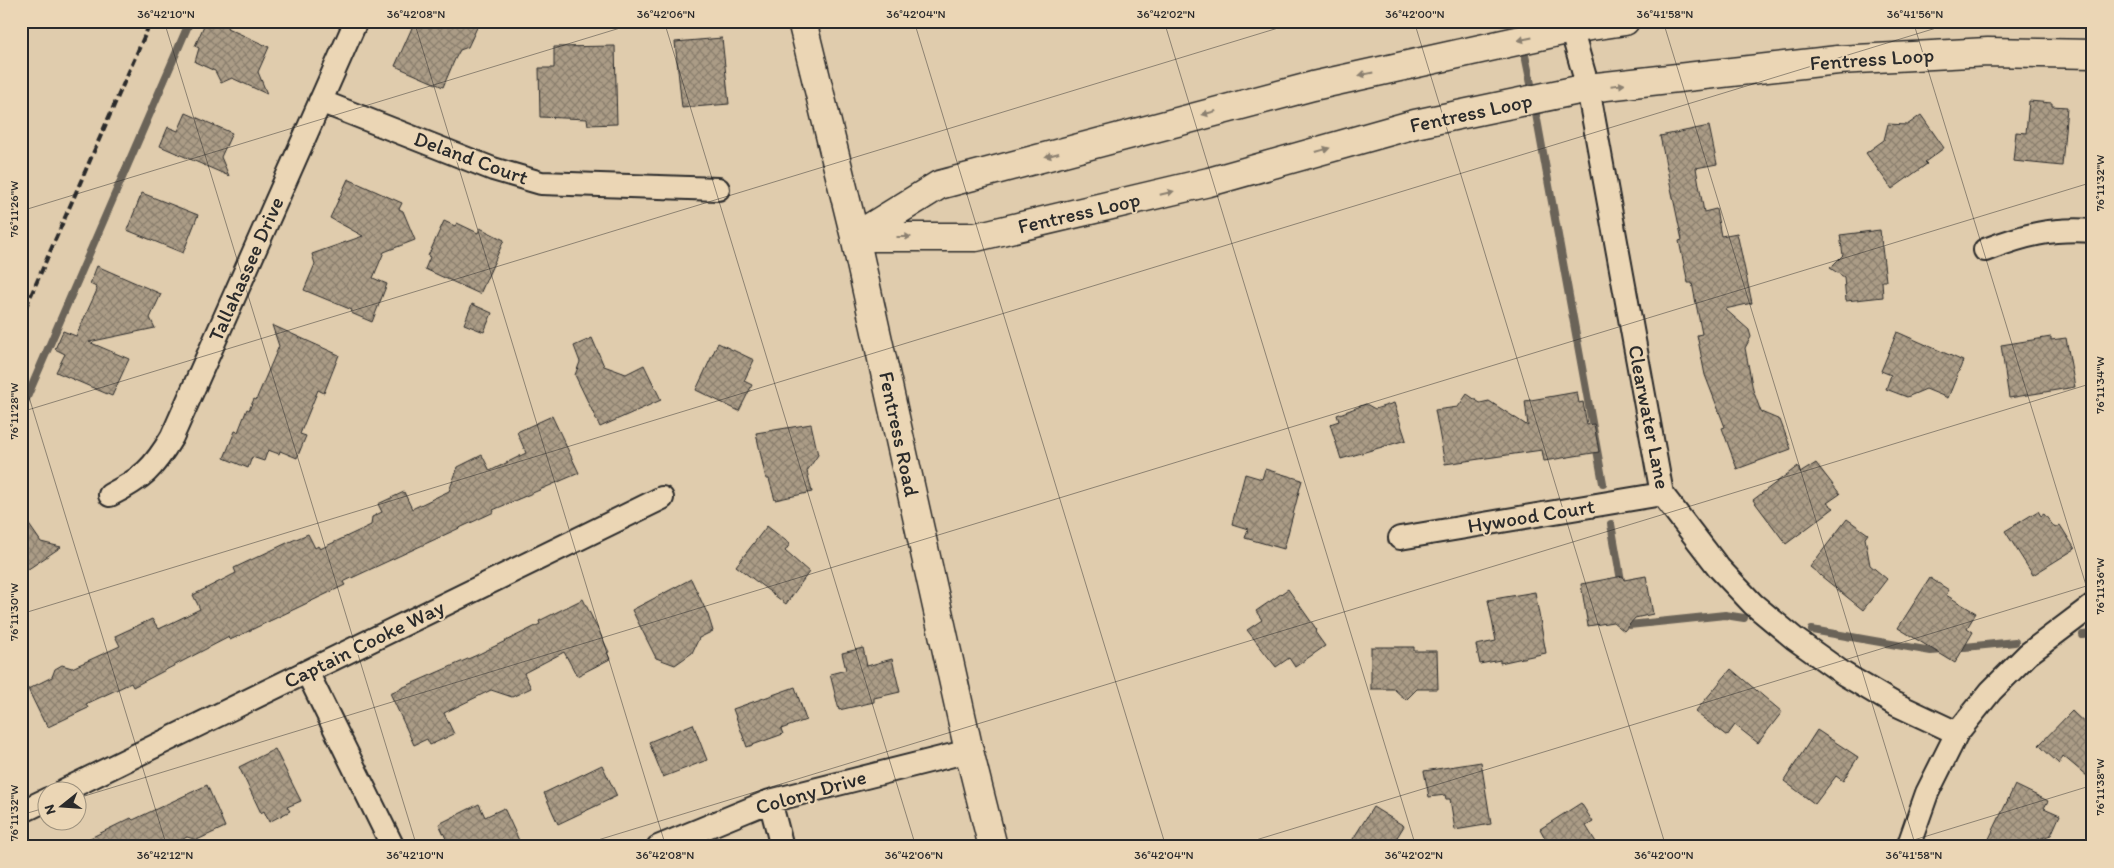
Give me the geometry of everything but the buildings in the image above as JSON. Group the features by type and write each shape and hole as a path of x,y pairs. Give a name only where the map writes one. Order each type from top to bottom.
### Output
{"street":[{"name":"Tallahassee Drive","path":"110,495 136,481 158,462 172,437 356,21"},
{"name":"Fentress Road","path":"802,21 855,238 969,751 993,847"},
{"path":"855,238 939,185 1313,86 1570,25 1625,21"},
{"name":"Clearwater Lane","path":"1570,25 1588,88 1662,494 1720,568 1753,604 1795,639 1844,674 1893,703 1957,733"},
{"name":"Fentress Loop","path":"855,238 976,237 1209,182 1415,124 1588,88 1838,60 1988,52 2093,54"},
{"name":"Deland Court","path":"320,101 493,169 540,183 718,189"},
{"path":"1985,250 2024,235 2063,229 2093,231"},
{"name":"Hywood Court","path":"1400,538 1662,494"},
{"name":"Captain Cooke Way","path":"86,780 662,498"},
{"path":"1908,847 1927,793 1957,733 1991,691 2028,654 2093,605"},
{"path":"307,672 393,847"},
{"name":"Colony Drive","path":"658,847 770,801 969,751"},
{"path":"770,801 782,847"},
{"path":"21,812 38,804"}],"waterway":[{"path":"21,411 190,21"},
{"path":"1525,55 1531,84"},
{"path":"1536,114 1603,483"},
{"path":"1611,524 1622,586"},
{"path":"1627,615 1629,625 1725,615 1744,618"},
{"path":"1812,630 1931,651 1944,650"},
{"path":"2083,635 2093,634"},
{"path":"1955,648 2015,642"}],"railway":[{"path":"21,318 151,21"}]}
